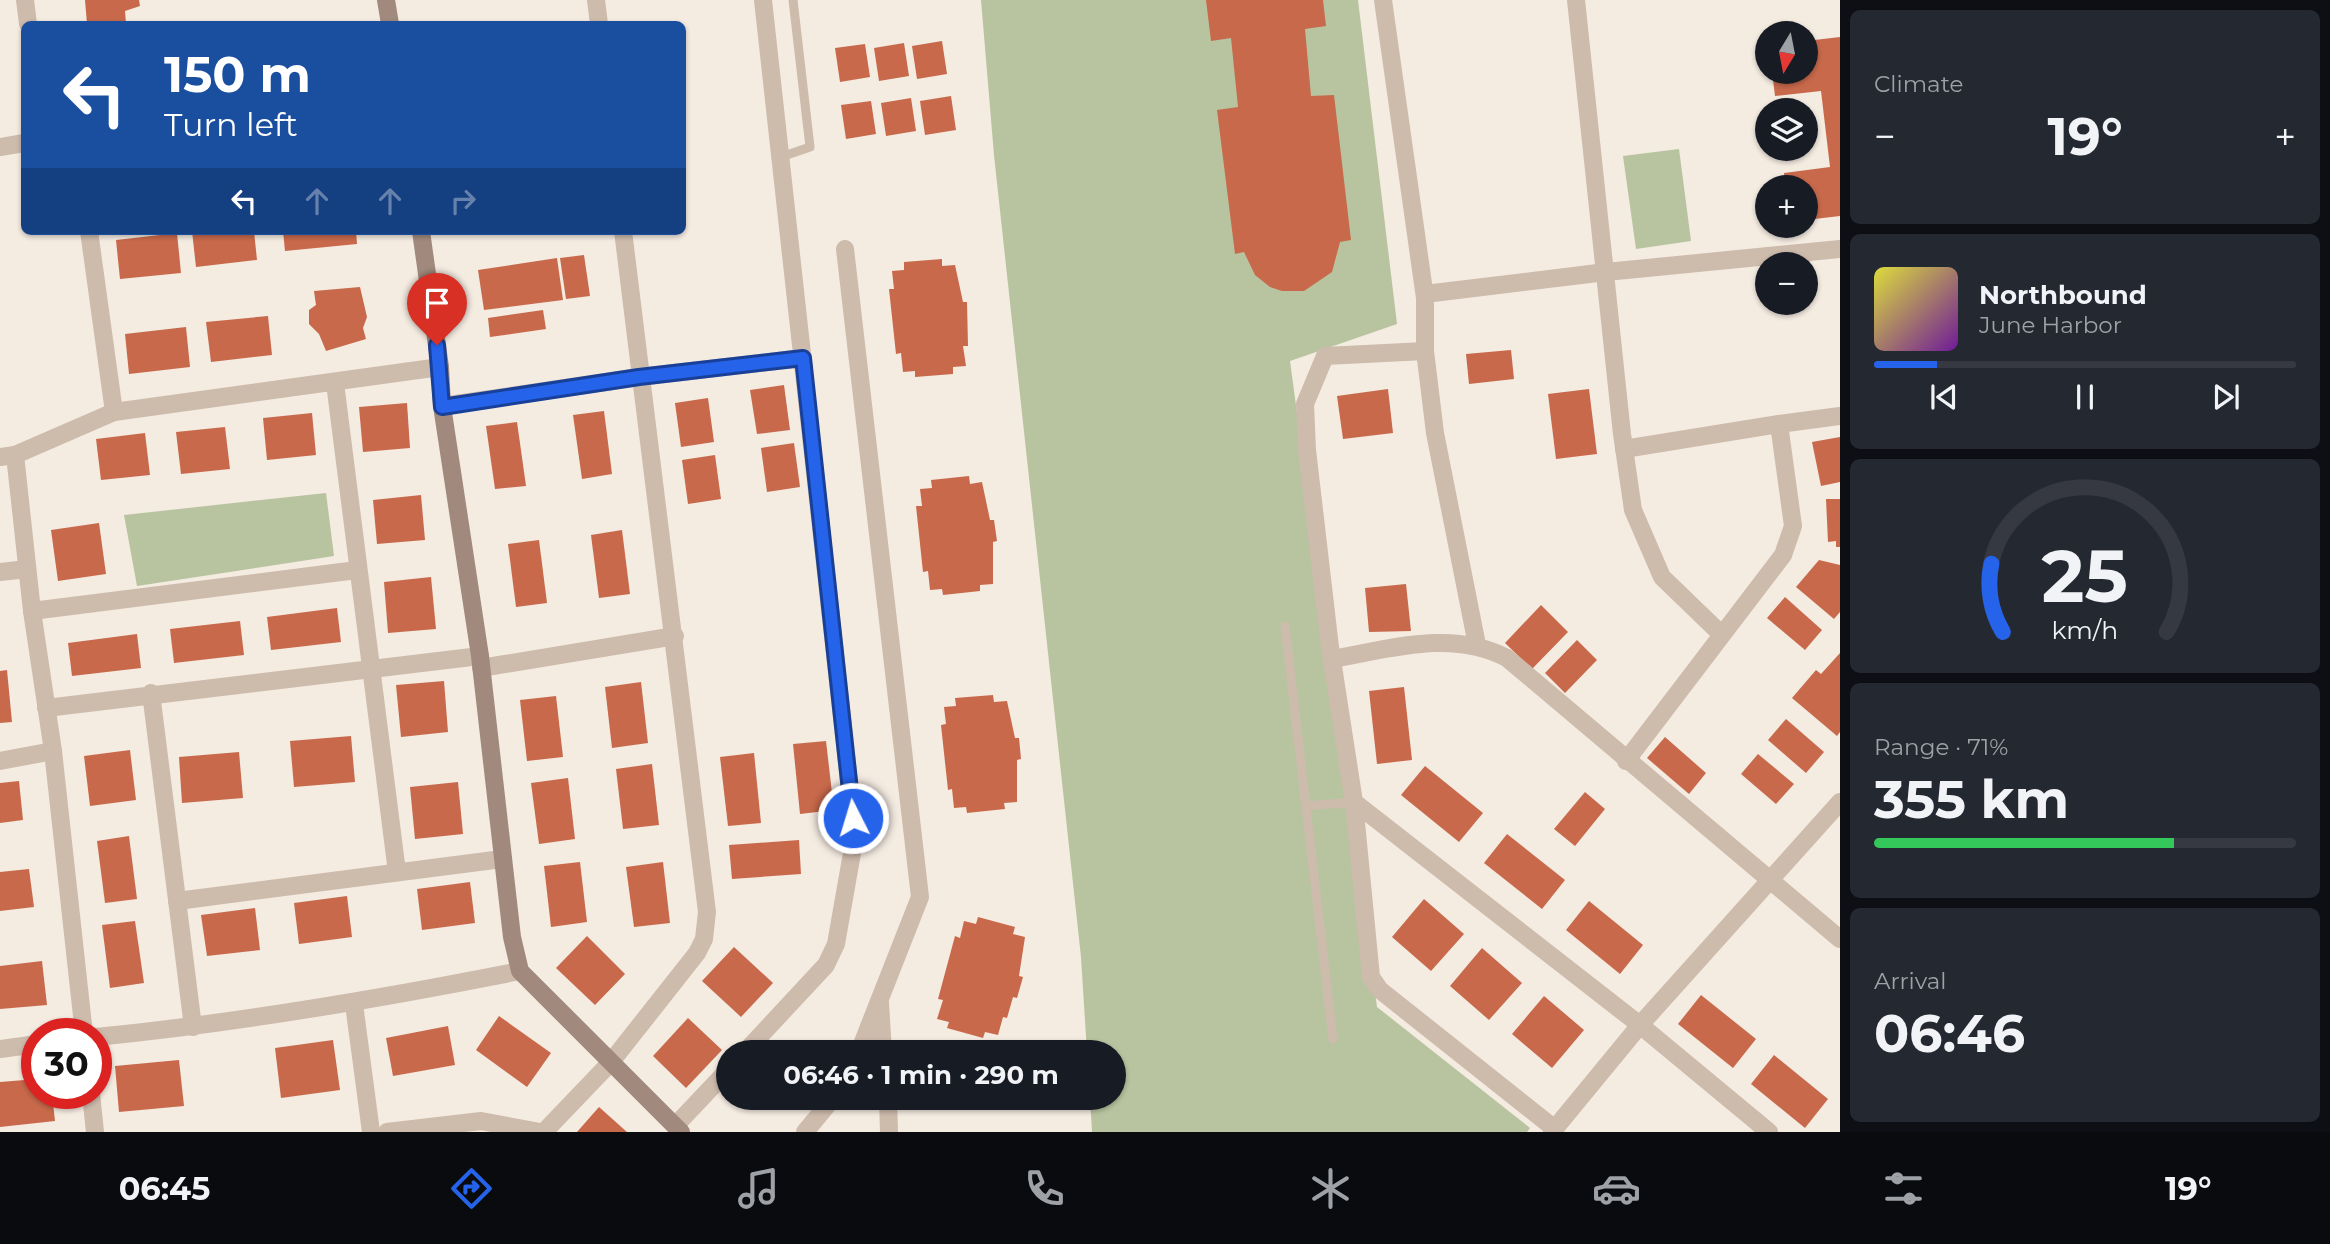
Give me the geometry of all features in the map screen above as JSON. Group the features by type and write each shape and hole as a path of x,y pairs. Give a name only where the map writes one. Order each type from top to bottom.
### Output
{"street":[{"path":"25,0 28,21"},
{"path":"386,0 390,21"},
{"path":"596,0 599,21"},
{"path":"756,1040 827,965 836,944 855,836 763,0"},
{"path":"1383,0 1425,298 1424,351 1435,433 1478,645"},
{"path":"1576,0 1624,449 1633,510 1662,577 1721,634"},
{"path":"0,147 21,144"},
{"path":"90,235 114,412"},
{"path":"422,235 440,367 442,407 480,662 502,859 520,971 678,1129 716,1084"},
{"path":"387,1132 481,1121 542,1132 611,1062 697,953 704,939 707,912 623,235"},
{"path":"845,249 920,897 863,1040"},
{"path":"1425,298 1425,294 1606,272 1840,249"},
{"path":"1424,351 1325,356 1305,404 1307,450 1332,659 1354,802 1371,977 1380,990 1554,1131 1640,1025 1840,802"},
{"path":"442,407 639,377 803,358"},
{"path":"82,1018 53,751 8,456 114,412 440,367"},
{"path":"335,383 397,872"},
{"path":"1624,449 1840,416"},
{"path":"1626,761 1783,555 1793,526 1779,424"},
{"path":"0,572 27,569"},
{"path":"32,611 358,570"},
{"path":"46,708 151,693 371,669 480,662 675,636"},
{"path":"1332,659 1427,642 1478,645 1507,658 1840,939"},
{"path":"151,693 193,1027"},
{"path":"0,761 53,751"},
{"path":"1354,802 1640,1025 1769,1132"},
{"path":"177,901 502,859"},
{"path":"112,1035 193,1027 354,1004 520,971"},
{"path":"879,995 882,1040"},
{"path":"354,1004 371,1132"},
{"path":"0,1049 21,1046"},
{"path":"93,1109 95,1132"},
{"path":"805,1132 823,1110"},
{"path":"888,1110 889,1132"}],"lane":[{"path":"780,157 810,146 793,0"},
{"path":"1285,626 1333,1038"},
{"path":"1306,807 1354,802"}],"green space":[{"path":"981,0 1358,0 1397,324 1290,361 1377,1007 1530,1128 1527,1132 1092,1132 1091,1110 1126,1110 1126,1040 1086,1040 1081,957 994,155"},
{"path":"1679,149 1691,241 1636,249 1623,156"},
{"path":"326,493 334,556 137,586 124,515"}],"building":[{"path":"85,0 139,0 140,6 125,11 126,21 87,21"},
{"path":"1206,0 1323,0 1326,26 1305,29 1311,96 1334,95 1351,240 1340,242 1332,272 1304,291 1282,291 1270,287 1255,275 1244,252 1235,254 1217,110 1238,107 1231,38 1211,41"},
{"path":"1840,37 1840,216 1818,219 1818,175 1784,173 1830,167 1821,91 1775,96 1774,84 1818,84 1818,40"},
{"path":"942,41 947,74 917,79 912,46"},
{"path":"904,43 909,76 879,81 874,48"},
{"path":"865,44 870,77 840,82 835,48"},
{"path":"951,96 956,130 925,135 920,101"},
{"path":"911,98 916,131 886,136 881,103"},
{"path":"871,101 876,134 846,139 841,105"},
{"path":"177,235 181,273 120,279 116,240"},
{"path":"192,235 254,235 257,260 196,267"},
{"path":"283,235 356,235 357,244 285,251"},
{"path":"584,255 590,296 566,299 560,258"},
{"path":"557,258 563,300 484,310 478,270"},
{"path":"942,259 942,266 955,265 963,302 967,302 968,346 963,346 966,366 953,367 953,374 915,377 915,371 903,372 901,353 896,354 889,289 894,289 892,271 904,270 904,262"},
{"path":"360,287 367,317 363,328 366,339 326,351 319,334 309,324 309,310 316,305 314,291"},
{"path":"543,310 546,329 490,337 488,318"},
{"path":"268,316 272,355 211,362 206,322"},
{"path":"186,327 190,367 129,374 125,334"},
{"path":"1511,350 1514,379 1469,384 1466,354"},
{"path":"784,385 790,430 757,434 750,390"},
{"path":"1388,389 1393,433 1343,439 1337,396"},
{"path":"1589,389 1597,454 1556,459 1548,394"},
{"path":"708,398 714,442 681,447 675,403"},
{"path":"407,403 410,448 363,452 359,407"},
{"path":"604,411 612,474 582,479 573,415"},
{"path":"312,413 316,455 267,460 263,418"},
{"path":"517,422 526,486 495,489 486,426"},
{"path":"225,427 230,469 181,474 176,432"},
{"path":"145,433 150,475 101,480 96,439"},
{"path":"1840,437 1840,482 1821,486 1812,442"},
{"path":"794,443 800,487 767,492 761,448"},
{"path":"715,455 721,499 688,504 682,460"},
{"path":"969,476 970,484 982,482 990,520 994,520 997,541 993,542 993,584 980,585 980,591 943,595 942,589 930,590 928,571 923,572 916,506 922,506 920,489 932,488 931,480"},
{"path":"421,495 425,540 377,544 373,500"},
{"path":"1826,499 1840,499 1840,547 1836,547 1836,541 1828,542"},
{"path":"99,523 106,574 58,581 51,530"},
{"path":"622,530 630,594 599,598 591,535"},
{"path":"539,540 547,603 516,607 508,544"},
{"path":"1819,560 1840,565 1840,612 1834,619 1796,587"},
{"path":"431,577 436,629 388,633 384,582"},
{"path":"1406,584 1411,631 1369,632 1365,588"},
{"path":"1785,597 1822,630 1805,650 1767,618"},
{"path":"1541,605 1568,632 1532,669 1505,643"},
{"path":"337,608 341,642 271,650 267,617"},
{"path":"240,621 244,655 174,663 170,629"},
{"path":"137,634 141,668 72,676 68,643"},
{"path":"1577,640 1597,660 1565,693 1545,673"},
{"path":"1840,653 1840,732 1837,736 1792,698 1816,670 1821,674"},
{"path":"7,670 12,722 0,723 0,671"},
{"path":"444,681 448,732 401,737 396,685"},
{"path":"641,682 648,743 612,748 605,687"},
{"path":"1404,687 1412,760 1377,764 1369,691"},
{"path":"993,695 994,702 1007,701 1015,738 1019,738 1021,759 1017,760 1017,802 1004,803 1005,809 967,813 966,807 954,808 952,789 948,790 941,725 946,724 944,707 956,706 955,698"},
{"path":"556,696 563,757 527,761 520,700"},
{"path":"1786,719 1824,752 1806,773 1768,740"},
{"path":"351,736 355,782 294,787 290,741"},
{"path":"1665,737 1706,773 1689,794 1647,758"},
{"path":"826,741 834,810 800,814 793,744"},
{"path":"130,750 136,800 90,806 84,756"},
{"path":"239,752 243,798 182,803 179,757"},
{"path":"754,753 761,823 728,826 720,757"},
{"path":"1758,754 1794,784 1776,804 1741,774"},
{"path":"652,764 659,825 623,829 616,769"},
{"path":"1425,766 1483,813 1459,842 1401,795"},
{"path":"568,778 575,839 539,844 531,783"},
{"path":"19,781 23,820 0,823 0,783"},
{"path":"458,782 463,834 415,839 410,787"},
{"path":"1585,792 1605,809 1575,846 1554,829"},
{"path":"1507,834 1565,880 1542,909 1484,863"},
{"path":"129,836 137,899 105,903 97,841"},
{"path":"799,840 801,874 732,879 729,845"},
{"path":"580,862 587,922 551,927 544,866"},
{"path":"663,862 670,923 634,927 626,867"},
{"path":"29,869 34,907 0,911 0,872"},
{"path":"470,882 475,923 422,930 417,889"},
{"path":"347,896 352,937 299,944 294,903"},
{"path":"1424,899 1464,934 1431,971 1392,937"},
{"path":"1589,901 1643,945 1620,974 1566,930"},
{"path":"255,908 260,950 207,956 201,915"},
{"path":"978,917 1015,927 1013,934 1025,937 1019,976 1023,977 1017,998 1013,997 1007,1018 1003,1017 998,1035 985,1032 983,1038 947,1028 949,1022 937,1019 943,1000 938,999 955,936 960,938 964,921 976,924"},
{"path":"135,921 144,983 110,988 102,925"},
{"path":"587,936 625,974 595,1005 556,968"},
{"path":"734,947 773,983 741,1017 702,981"},
{"path":"1482,948 1522,983 1489,1020 1450,986"},
{"path":"42,961 47,1005 0,1009 0,966"},
{"path":"1701,995 1756,1039 1733,1068 1678,1024"},
{"path":"1544,996 1584,1030 1552,1068 1512,1034"},
{"path":"499,1016 551,1053 527,1087 476,1050"},
{"path":"688,1018 716,1044 716,1056 686,1088 653,1056"},
{"path":"448,1026 455,1065 393,1076 386,1038"},
{"path":"333,1040 340,1090 281,1098 275,1048"},
{"path":"1774,1055 1828,1099 1805,1128 1751,1084"},
{"path":"179,1060 184,1106 119,1112 115,1066"},
{"path":"21,1080 21,1109 54,1109 55,1121 0,1127 0,1082"},
{"path":"599,1107 627,1132 577,1132"}],"route":[{"path":"437,345 442,407 639,377 803,358 853,818"}]}
